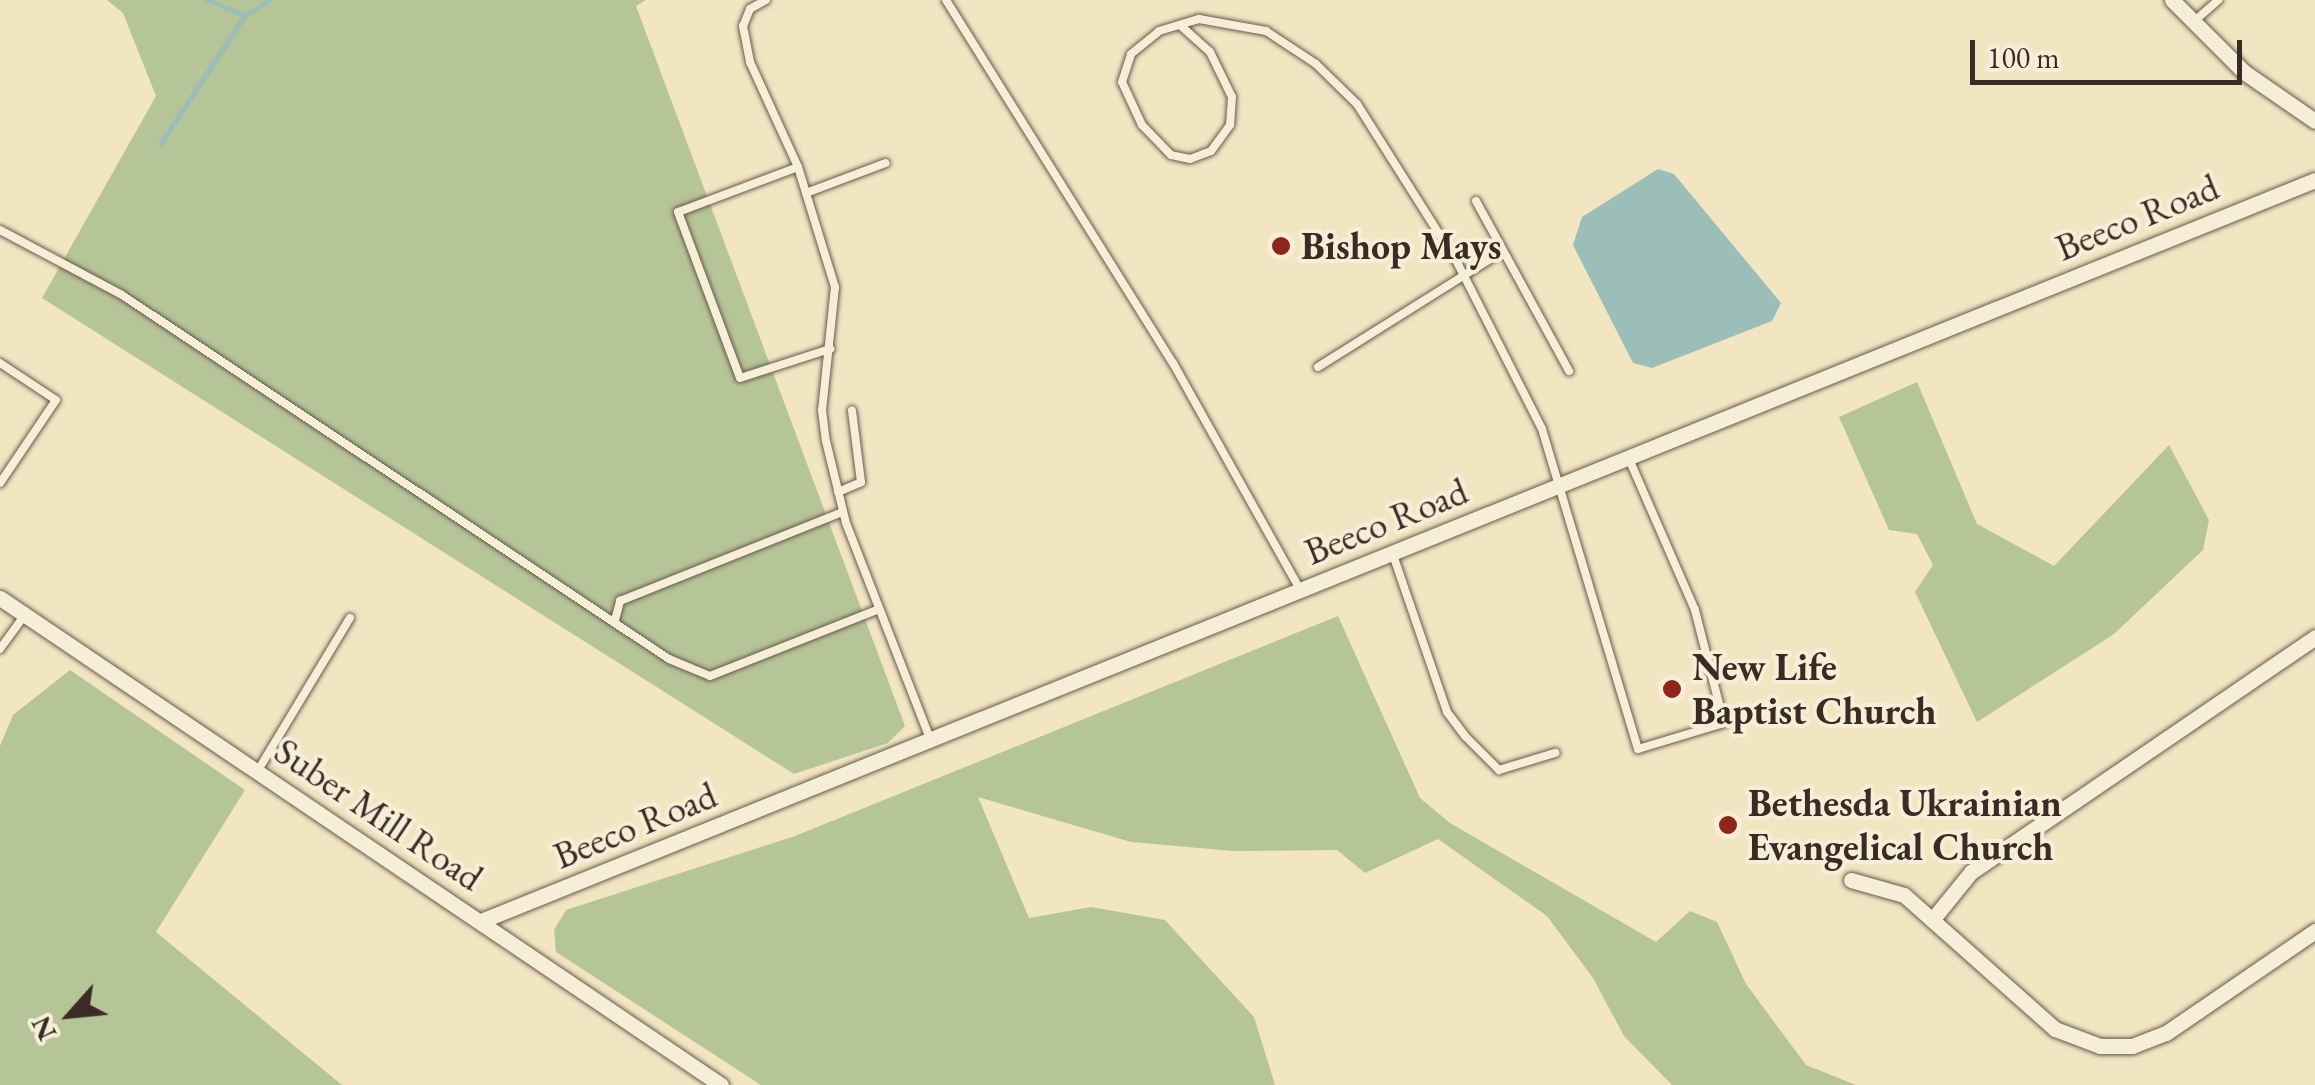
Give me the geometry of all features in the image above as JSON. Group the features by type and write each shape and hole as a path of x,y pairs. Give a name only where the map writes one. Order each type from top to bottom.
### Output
{"street":[{"path":"2172,0 2244,72 2315,121"},
{"name":"Beeco Road","path":"481,922 2315,180"},
{"name":"Suber Mill Road","path":"0,598 721,1085"},
{"path":"1932,920 1970,872 2315,636"},
{"path":"1851,880 1904,895 2055,1029 2116,1048 2166,1033 2315,931"}],"lane":[{"path":"766,0 750,9 743,26 750,62 798,168 835,287 822,410 838,492 930,739"},
{"path":"946,0 1173,363 1301,591"},
{"path":"2192,23 2218,0"},
{"path":"1180,25 1210,52 1232,97 1230,125 1211,151 1190,159 1170,155 1142,125 1122,82 1131,54 1159,31 1199,19 1266,30 1316,64 1357,104 1464,276 1521,381 1561,487 1638,749 1724,723 1696,610 1629,459"},
{"path":"806,193 886,163"},
{"path":"798,168 678,212 740,378 830,349"},
{"path":"1476,201 1569,371"},
{"path":"0,230 122,294 669,659 710,676 879,608"},
{"path":"1318,367 1503,251"},
{"path":"0,362 56,400 0,482"},
{"path":"838,492 861,482 852,411"},
{"path":"615,620 620,600 843,512"},
{"path":"1392,552 1446,712 1466,737 1499,770 1555,752"},
{"path":"0,648 25,615"},
{"path":"257,772 350,618"}],"green space":[{"path":"107,0 646,0 636,6 905,726 888,743 794,774 42,298 156,96 123,13"},
{"path":"1917,382 1977,524 2054,566 2169,445 2209,520 2203,550 2114,634 1977,722 1915,592 1933,565 1917,534 1889,530 1839,417"},
{"path":"1338,616 1420,798 1450,823 1656,942 1690,911 1717,922 1746,984 1806,1065 1856,1085 1672,1085 1624,1036 1593,978 1547,916 1438,839 1365,873 1337,850 1233,851 1131,842 978,797 1029,918 1091,907 1165,920 1254,1017 1275,1085 761,1085 556,952 554,930 566,910 795,836"},
{"path":"70,670 245,790 156,932 342,1085 0,1085 0,746 13,715"}],"water":[{"path":"1658,169 1674,174 1781,303 1772,321 1652,368 1633,363 1573,245 1582,217"}],"waterway":[{"path":"207,0 245,15"},
{"path":"160,144 245,15 269,0"}],"place":[{"name":"Bishop Mays","path":"1281,246"},
{"name":"New Life Baptist Church","path":"1672,689"},
{"name":"Bethesda Ukrainian Evangelical Church","path":"1728,825"}]}
